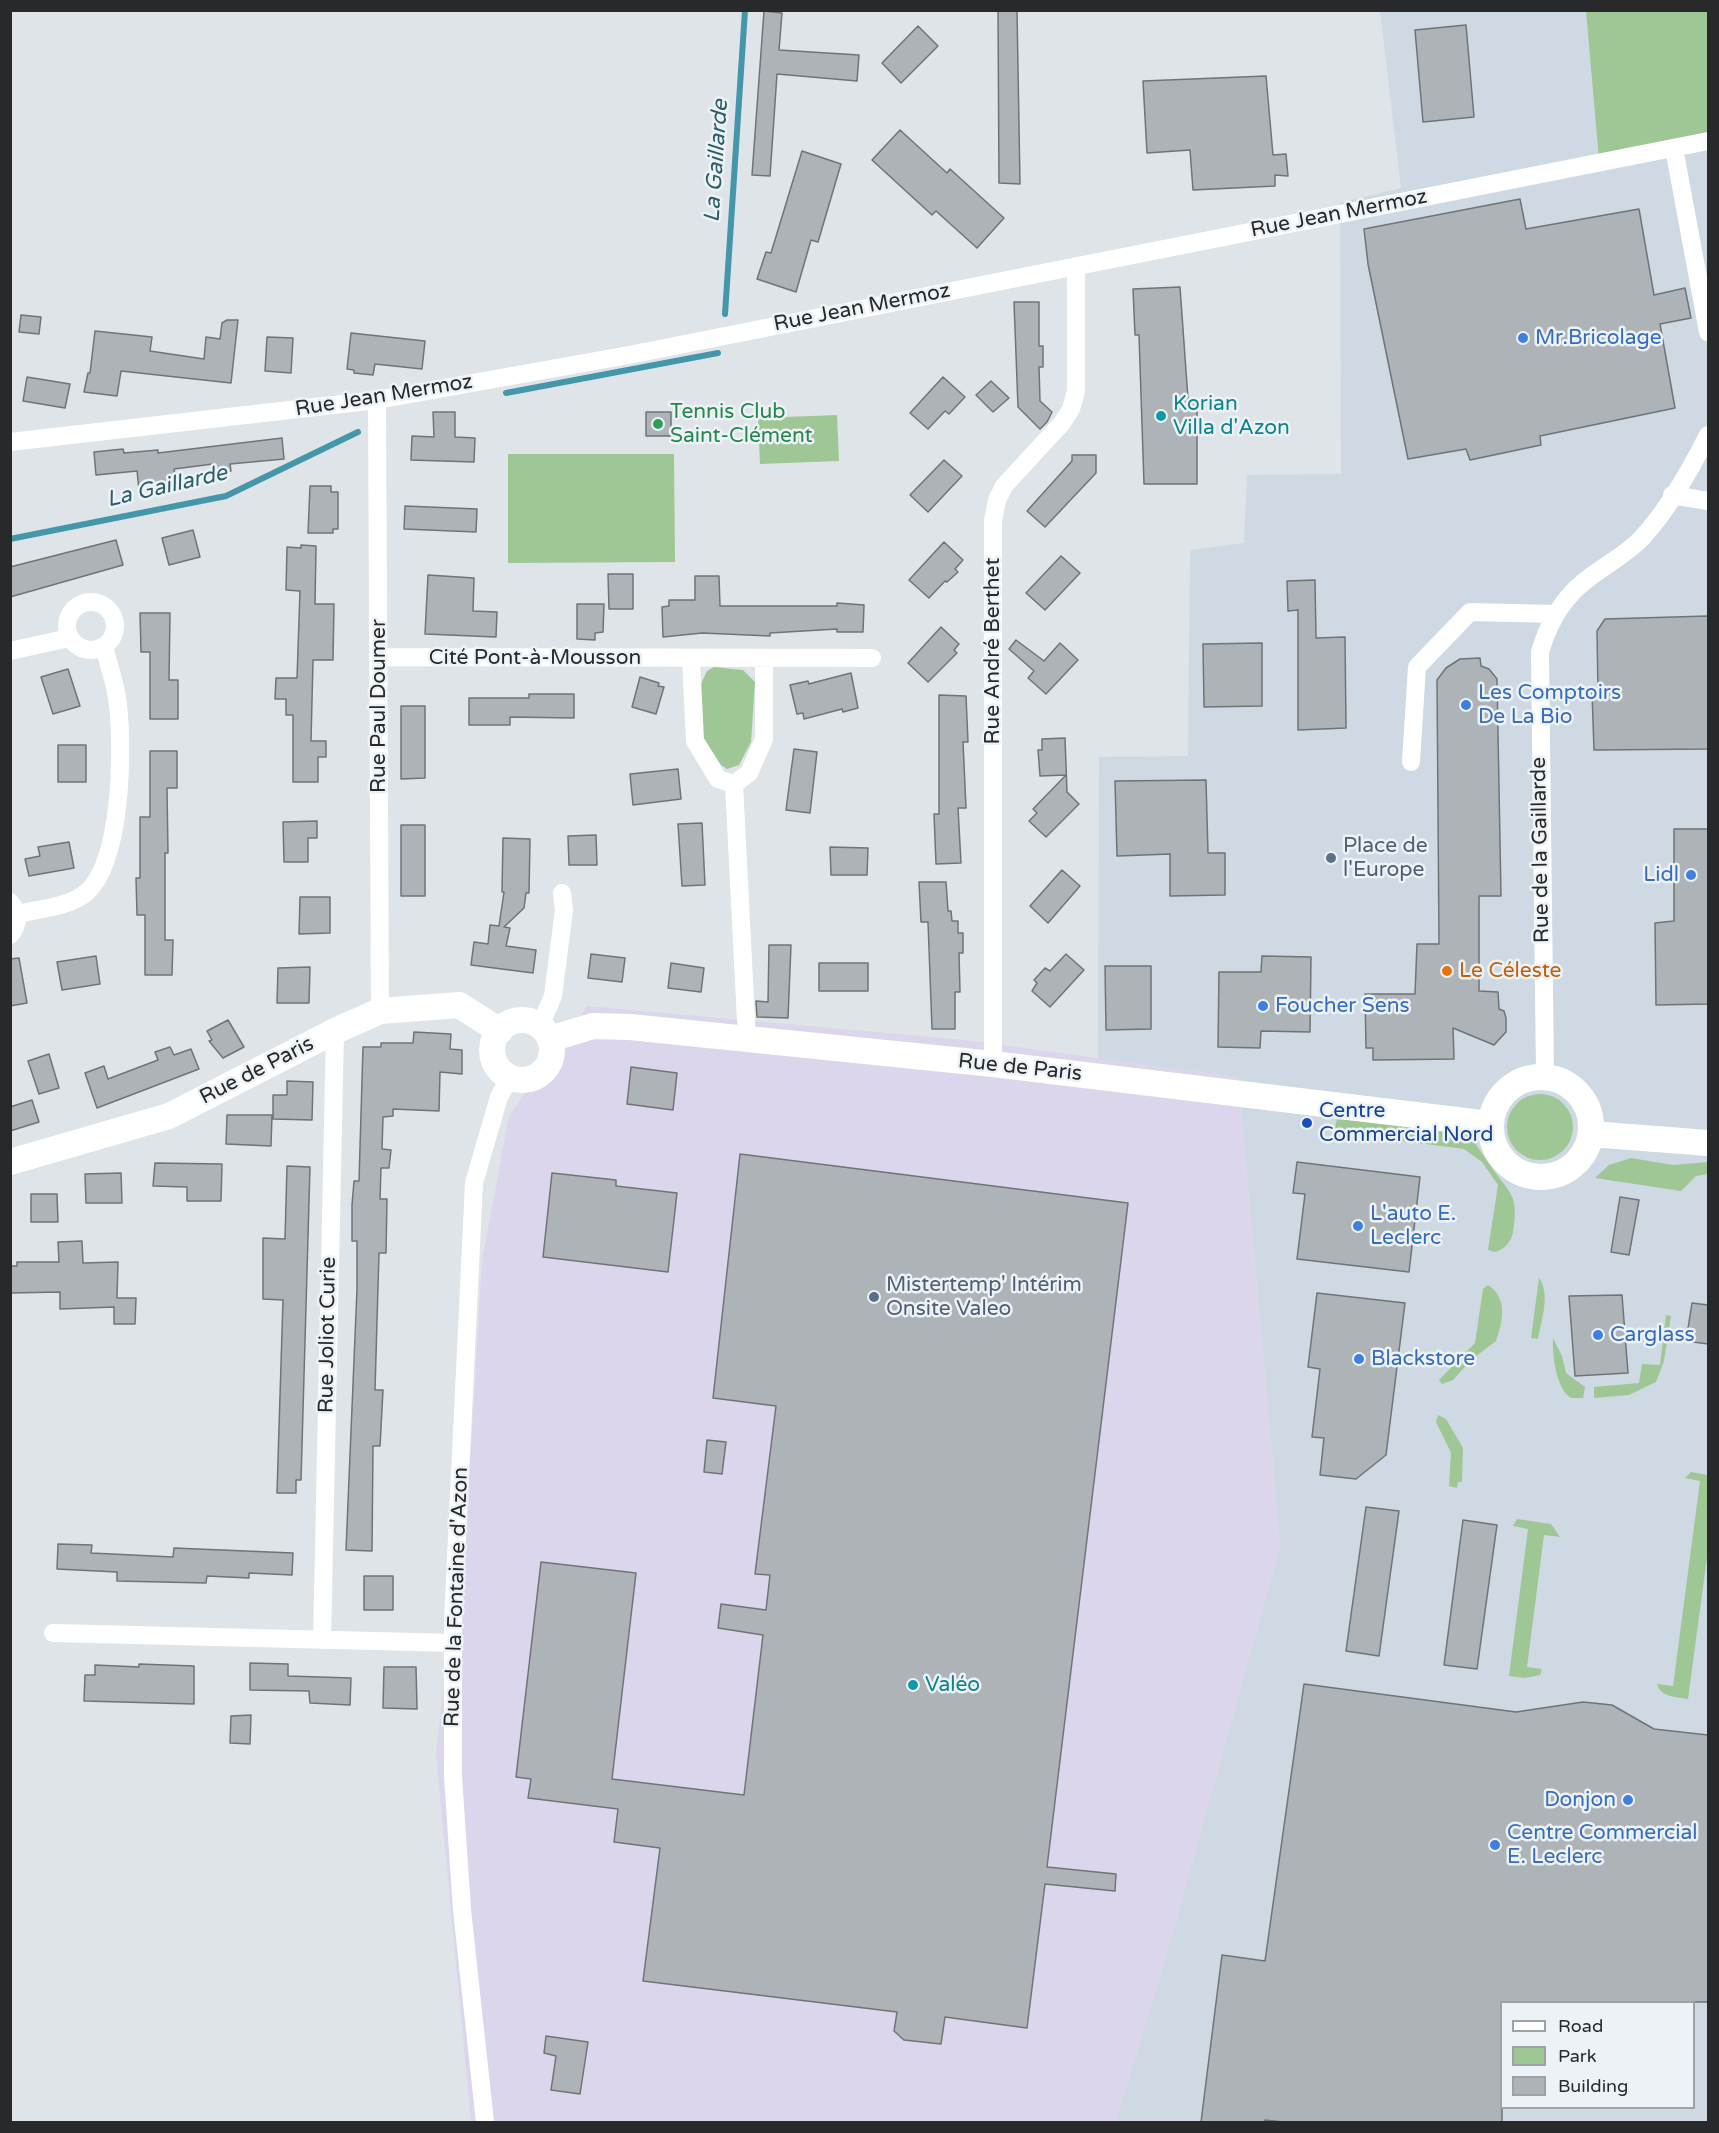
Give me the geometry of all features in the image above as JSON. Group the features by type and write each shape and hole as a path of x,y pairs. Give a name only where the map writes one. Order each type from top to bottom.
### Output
{"street":[{"name":"Rue Jean Mermoz","path":"10,442 377,400 640,352 1708,141"},
{"path":"1674,148 1708,332"},
{"name":"Rue André Berthet","path":"993,1064 993,520 997,500 1004,486 1062,423 1071,409 1076,391 1076,266"},
{"name":"Rue Paul Doumer","path":"377,400 380,1011"},
{"name":"Rue de la Gaillarde","path":"1545,1076 1540,652 1546,632 1556,614 1579,586 1620,559 1643,537 1672,495 1708,435"},
{"path":"1672,495 1708,501"},
{"path":"97,602 111,611 116,627 110,642 104,647 88,651 74,644 69,638 67,622 69,614 81,604 97,602"},
{"path":"1411,762 1417,667 1470,612 1556,614"},
{"path":"10,651 69,638"},
{"path":"10,935 18,921 14,908 76,899 96,881 104,867 119,791 121,748 118,704 104,647"},
{"name":"Cité Pont-à-Mousson","path":"378,657 872,658"},
{"path":"691,658 695,741 718,779 734,784"},
{"path":"734,784 749,773 764,739 764,658"},
{"path":"734,784 747,1040"},
{"path":"545,1032 523,1021 506,1025 495,1039 493,1057 502,1072 510,1077 530,1079 547,1068 552,1049 545,1032 553,996 564,910 562,893"},
{"name":"Rue de Paris","path":"10,1162 169,1116 335,1030 380,1011 459,1005 500,1031"},
{"name":"Rue de Paris","path":"545,1032 593,1026 630,1027 993,1064 1490,1124"},
{"name":"Rue Joliot Curie","path":"322,1640 335,1030"},
{"path":"1545,1076 1561,1080 1580,1096 1591,1118 1591,1134 1587,1148 1573,1165 1554,1176 1539,1178 1509,1167 1495,1147 1490,1124 1494,1108 1508,1089 1529,1078 1545,1076"},
{"name":"Rue de la Fontaine d'Azon","path":"484,2122 462,1910 456,1810 454,1643 474,1183 499,1097 510,1077"},
{"path":"1591,1134 1708,1143"},
{"path":"53,1633 454,1643"}],"shaded area":[{"path":"1380,11 1586,11 1599,160 1708,139 1708,2122 1115,2122 1162,1970 1280,1546 1238,1077 1098,1059 1099,757 1188,756 1190,550 1244,543 1247,475 1341,474 1340,203 1401,188"},
{"path":"587,1006 965,1040 1238,1077 1280,1546 1162,1970 1115,2122 471,2122 436,1754 471,1449 482,1261 509,1116"}],"green space":[{"path":"1586,11 1708,11 1708,139 1599,160"},
{"path":"837,415 839,461 760,464 758,418"},
{"path":"508,454 674,454 675,562 508,563"},
{"path":"714,667 743,670 755,682 751,742 739,765 727,769 721,765 701,734 700,686 707,671"},
{"path":"1534,1094 1546,1094 1564,1103 1571,1114 1573,1127 1571,1140 1564,1151 1553,1158 1534,1160 1521,1155 1512,1146 1507,1133 1507,1121 1512,1108 1521,1099"},
{"path":"1337,1119 1467,1133 1512,1196 1515,1220 1509,1242 1499,1251 1488,1250 1498,1185 1482,1162 1464,1149 1334,1132"},
{"path":"1631,1158 1673,1165 1708,1162 1708,1174 1696,1176 1681,1191 1595,1178 1609,1165"},
{"path":"1539,1278 1543,1284 1545,1300 1538,1339 1531,1338"},
{"path":"1488,1285 1499,1296 1502,1310 1501,1326 1496,1341 1471,1360 1453,1380 1442,1384 1439,1380 1475,1343 1483,1289"},
{"path":"1666,1315 1671,1316 1664,1361 1656,1382 1629,1395 1594,1398 1594,1387 1639,1383 1642,1364 1660,1365"},
{"path":"1553,1338 1562,1356 1566,1373 1585,1387 1583,1398 1571,1398 1558,1379 1554,1362"},
{"path":"1438,1415 1446,1419 1463,1448 1462,1482 1458,1482 1457,1488 1449,1486 1451,1453 1436,1422"},
{"path":"1691,1472 1708,1475 1708,1550 1688,1699 1665,1694 1661,1692 1657,1684 1673,1686 1700,1481 1685,1478"},
{"path":"1517,1519 1551,1524 1560,1537 1544,1535 1527,1667 1542,1669 1540,1675 1525,1678 1509,1676 1528,1529 1513,1526"}],"building":[{"path":"998,10 1017,10 1020,184 999,183"},
{"path":"764,11 782,13 779,50 859,55 857,81 777,74 770,176 752,175"},
{"path":"1466,25 1474,117 1423,122 1415,30"},
{"path":"918,26 938,46 901,83 882,63"},
{"path":"1266,76 1273,155 1286,154 1288,176 1275,175 1275,186 1193,190 1190,150 1147,153 1143,81"},
{"path":"900,130 947,173 950,169 1004,218 977,248 936,211 932,215 872,160"},
{"path":"802,151 841,164 818,242 811,240 796,292 757,279 766,252 771,253"},
{"name":"Mr.Bricolage","path":"1520,199 1526,229 1639,209 1654,295 1685,288 1691,318 1660,324 1675,408 1540,436 1541,445 1470,460 1466,449 1408,459 1368,264 1364,229"},
{"path":"1180,287 1188,399 1197,399 1197,484 1144,484 1139,335 1135,335 1133,289"},
{"path":"1014,302 1039,302 1039,346 1043,346 1043,367 1039,367 1040,401 1052,412 1040,429 1018,407"},
{"path":"21,315 41,317 39,334 19,332"},
{"path":"227,320 238,320 231,383 121,371 117,396 84,392 88,373 90,373 95,331 152,337 150,351 204,359 206,337 220,339 222,323"},
{"path":"351,333 425,341 422,369 375,364 373,375 354,373 354,370 347,369"},
{"path":"267,337 293,338 291,373 265,371"},
{"path":"27,377 70,384 65,408 23,401"},
{"path":"943,377 965,397 949,414 945,411 928,429 910,413"},
{"path":"991,381 1009,398 993,412 976,395"},
{"path":"433,412 455,412 455,437 475,438 474,462 411,460 412,436 434,437"},
{"name":"Tennis Club Saint-Clément","path":"646,412 671,412 671,436 646,436"},
{"path":"282,438 284,459 230,464 231,471 214,472 213,464 174,469 176,486 139,490 137,471 96,475 94,452 123,449 124,453 158,450 158,453"},
{"path":"1072,455 1096,455 1096,473 1045,527 1027,511 1072,461"},
{"path":"944,460 962,476 928,512 910,495"},
{"path":"310,486 331,486 331,492 338,492 338,529 333,529 333,533 308,533"},
{"path":"405,506 477,509 476,532 404,529"},
{"path":"193,530 200,557 169,565 162,538"},
{"path":"116,540 123,565 10,597 10,567"},
{"path":"944,542 963,560 955,569 958,572 947,582 945,581 929,598 909,580"},
{"path":"301,545 316,546 315,604 334,604 333,660 313,660 311,741 326,741 326,757 318,757 318,782 293,782 293,715 286,715 286,699 275,699 276,678 297,678 300,591 286,590 287,547 301,548"},
{"path":"1061,556 1080,573 1045,610 1026,593"},
{"path":"608,574 633,574 633,609 609,609"},
{"path":"428,575 474,578 473,611 497,612 496,637 425,634"},
{"path":"695,576 719,576 720,606 837,606 837,603 864,605 863,632 837,632 837,629 770,633 770,636 702,633 663,637 662,607 669,606 669,600 695,600"},
{"path":"1315,580 1316,638 1345,637 1346,728 1298,730 1298,610 1288,611 1287,581"},
{"path":"577,604 604,604 603,632 595,633 595,640 577,639"},
{"path":"140,613 170,613 169,680 178,680 178,719 150,719 150,652 141,652"},
{"path":"1708,616 1708,749 1594,750 1592,692 1598,692 1597,631 1605,619"},
{"path":"941,627 959,644 954,650 957,653 928,682 908,663"},
{"path":"1016,640 1044,661 1060,643 1078,660 1046,694 1028,678 1034,671 1009,649"},
{"path":"1262,643 1262,706 1204,707 1203,644"},
{"path":"1480,658 1481,666 1489,669 1497,679 1501,896 1479,896 1479,991 1498,992 1499,1009 1504,1011 1506,1018 1506,1032 1494,1045 1453,1028 1454,1059 1373,1060 1373,1048 1366,1048 1365,994 1415,994 1417,944 1439,944 1437,680 1446,668 1460,659"},
{"path":"68,669 80,706 53,714 41,677"},
{"path":"851,673 858,708 843,712 842,709 804,719 803,713 797,714 790,685 808,681 809,684"},
{"path":"640,677 664,687 656,714 632,707"},
{"path":"529,694 574,694 574,718 510,717 510,725 469,725 469,698 529,698"},
{"path":"939,695 966,696 968,742 963,742 966,808 958,808 961,863 936,864 934,814 939,814"},
{"path":"401,706 425,706 425,778 401,779"},
{"path":"1065,738 1067,792 1079,804 1046,837 1029,821 1037,813 1033,809 1066,775 1040,776 1038,750 1042,750 1042,739"},
{"path":"58,745 86,745 86,782 58,782"},
{"path":"794,749 817,752 810,813 786,810"},
{"path":"150,751 177,751 177,788 167,788 168,853 165,853 165,940 173,940 172,975 145,975 145,915 137,915 136,878 140,878 140,817 150,817"},
{"path":"678,769 681,799 633,805 630,774"},
{"path":"1206,780 1208,853 1225,853 1225,895 1170,896 1170,854 1117,856 1115,781"},
{"path":"317,821 317,838 308,838 308,862 284,862 283,822"},
{"path":"702,823 705,885 682,886 678,824"},
{"path":"401,825 425,825 425,896 401,896"},
{"name":"Lidl","path":"1674,829 1708,829 1708,1004 1656,1005 1655,923 1674,921"},
{"path":"596,835 597,865 569,865 568,836"},
{"path":"503,838 530,839 529,893 526,893 524,908 504,927 510,928 506,946 536,950 533,973 471,965 474,942 488,944 490,925 499,926 504,892 502,892"},
{"path":"69,842 74,868 29,876 25,859 40,856 38,847"},
{"path":"830,847 868,848 867,875 831,875"},
{"path":"1062,870 1080,886 1048,923 1030,906"},
{"path":"919,882 946,882 948,911 951,911 952,921 958,921 958,933 963,933 963,953 959,953 960,992 955,992 955,1029 932,1029 928,922 921,922"},
{"path":"300,897 330,897 330,933 299,934"},
{"path":"769,945 791,945 788,1018 757,1017 756,1001 768,1002"},
{"path":"591,954 625,958 622,982 588,978"},
{"path":"1066,954 1084,970 1050,1007 1032,991 1037,983 1034,980 1045,968 1050,971"},
{"path":"96,956 100,984 62,990 57,962"},
{"path":"1262,956 1311,957 1310,1032 1261,1031 1260,1048 1218,1047 1219,972 1261,972"},
{"path":"19,958 27,1003 10,1006 10,959"},
{"path":"671,963 704,968 701,992 668,988"},
{"path":"819,963 868,963 868,991 819,991"},
{"path":"1105,966 1151,966 1151,1029 1106,1030"},
{"path":"310,967 309,1003 277,1003 278,968"},
{"path":"228,1020 244,1047 223,1058 209,1041 212,1040 207,1031"},
{"path":"414,1032 451,1034 450,1049 462,1050 462,1074 440,1072 439,1111 393,1109 393,1116 383,1117 382,1149 391,1150 389,1168 381,1168 380,1199 387,1199 386,1253 379,1253 375,1390 383,1390 380,1446 373,1446 372,1551 346,1550 357,1289 357,1241 352,1241 352,1205 354,1181 359,1181 363,1047 381,1047 381,1043 413,1043"},
{"path":"170,1047 174,1055 191,1049 199,1069 97,1108 85,1073 104,1066 108,1079 158,1060 155,1052"},
{"path":"49,1054 59,1088 39,1094 28,1061"},
{"path":"631,1067 677,1073 673,1110 627,1104"},
{"path":"287,1081 313,1082 312,1120 273,1119 273,1095 287,1095"},
{"path":"32,1100 39,1122 10,1131 10,1107"},
{"path":"227,1115 272,1115 271,1146 226,1144"},
{"name":"Valéo","path":"740,1154 1128,1203 1047,1867 1116,1874 1115,1891 1045,1884 1027,2028 945,2017 941,2044 904,2040 894,2031 897,2012 643,1981 660,1848 614,1842 618,1809 528,1798 531,1779 516,1777 541,1562 636,1573 612,1779 744,1795 763,1635 718,1628 721,1604 766,1610 770,1575 755,1574 776,1406 713,1398"},
{"name":"L'auto E. Leclerc","path":"1297,1162 1420,1177 1409,1272 1297,1259 1305,1194 1293,1193"},
{"path":"155,1163 222,1164 221,1201 187,1201 187,1187 153,1186"},
{"path":"287,1166 310,1167 301,1480 296,1480 296,1493 277,1493 283,1300 263,1299 263,1238 285,1239"},
{"path":"121,1173 122,1203 86,1203 85,1174"},
{"path":"552,1173 616,1180 616,1186 677,1193 668,1272 543,1257"},
{"path":"31,1194 57,1194 58,1222 31,1222"},
{"path":"1620,1197 1639,1200 1629,1255 1611,1252"},
{"path":"82,1241 83,1263 118,1262 117,1298 136,1298 135,1324 114,1324 114,1307 60,1309 60,1292 10,1293 10,1266 17,1266 17,1262 59,1262 58,1242"},
{"path":"1317,1293 1405,1303 1386,1455 1356,1479 1320,1475 1324,1438 1312,1437 1320,1369 1308,1367"},
{"name":"Carglass","path":"1622,1295 1628,1373 1575,1376 1569,1296"},
{"path":"1692,1303 1708,1305 1708,1344 1686,1341"},
{"path":"707,1440 726,1442 722,1474 704,1472"},
{"path":"1366,1507 1399,1511 1379,1656 1346,1651"},
{"path":"1463,1520 1497,1525 1477,1669 1444,1665"},
{"path":"58,1544 92,1545 91,1553 173,1557 174,1548 293,1553 292,1575 249,1573 249,1578 207,1576 206,1583 117,1581 117,1572 57,1569"},
{"path":"364,1576 393,1576 393,1610 364,1610"},
{"path":"250,1663 288,1664 288,1676 351,1678 350,1705 310,1703 309,1691 250,1690"},
{"path":"139,1664 194,1666 194,1704 84,1701 85,1675 95,1675 95,1665 139,1667"},
{"path":"384,1667 416,1667 417,1709 383,1708"},
{"name":"Centre Commercial E. Leclerc","path":"1304,1684 1516,1712 1583,1702 1612,1705 1654,1729 1708,1735 1708,2002 1500,2001 1502,2122 1283,2122 1265,2120 1264,2122 1201,2122 1222,1955 1265,1961"},
{"path":"251,1715 250,1744 230,1743 231,1716"},
{"path":"546,2036 588,2042 580,2094 551,2090 556,2056 544,2053"}],"waterway":[{"name":"La Gaillarde","path":"725,314 745,10"},
{"name":"La Gaillarde","path":"506,393 718,353"},
{"name":"La Gaillarde","path":"10,539 226,496 358,432"}],"place":[{"name":"Mr.Bricolage","path":"1523,338"},
{"name":"Korian Villa d'Azon","path":"1161,416"},
{"name":"Tennis Club Saint-Clément","path":"658,424"},
{"name":"Les Comptoirs De La Bio","path":"1466,705"},
{"name":"Place de l'Europe","path":"1331,858"},
{"name":"Lidl","path":"1691,875"},
{"name":"Le Céleste","path":"1447,971"},
{"name":"Foucher Sens","path":"1263,1006"},
{"name":"Centre Commercial Nord","path":"1307,1123"},
{"name":"L'auto E. Leclerc","path":"1358,1226"},
{"name":"Mistertemp' Intérim Onsite Valeo","path":"874,1297"},
{"name":"Carglass","path":"1598,1335"},
{"name":"Blackstore","path":"1359,1359"},
{"name":"Valéo","path":"913,1685"},
{"name":"Donjon","path":"1628,1800"},
{"name":"Centre Commercial E. Leclerc","path":"1495,1845"}]}
